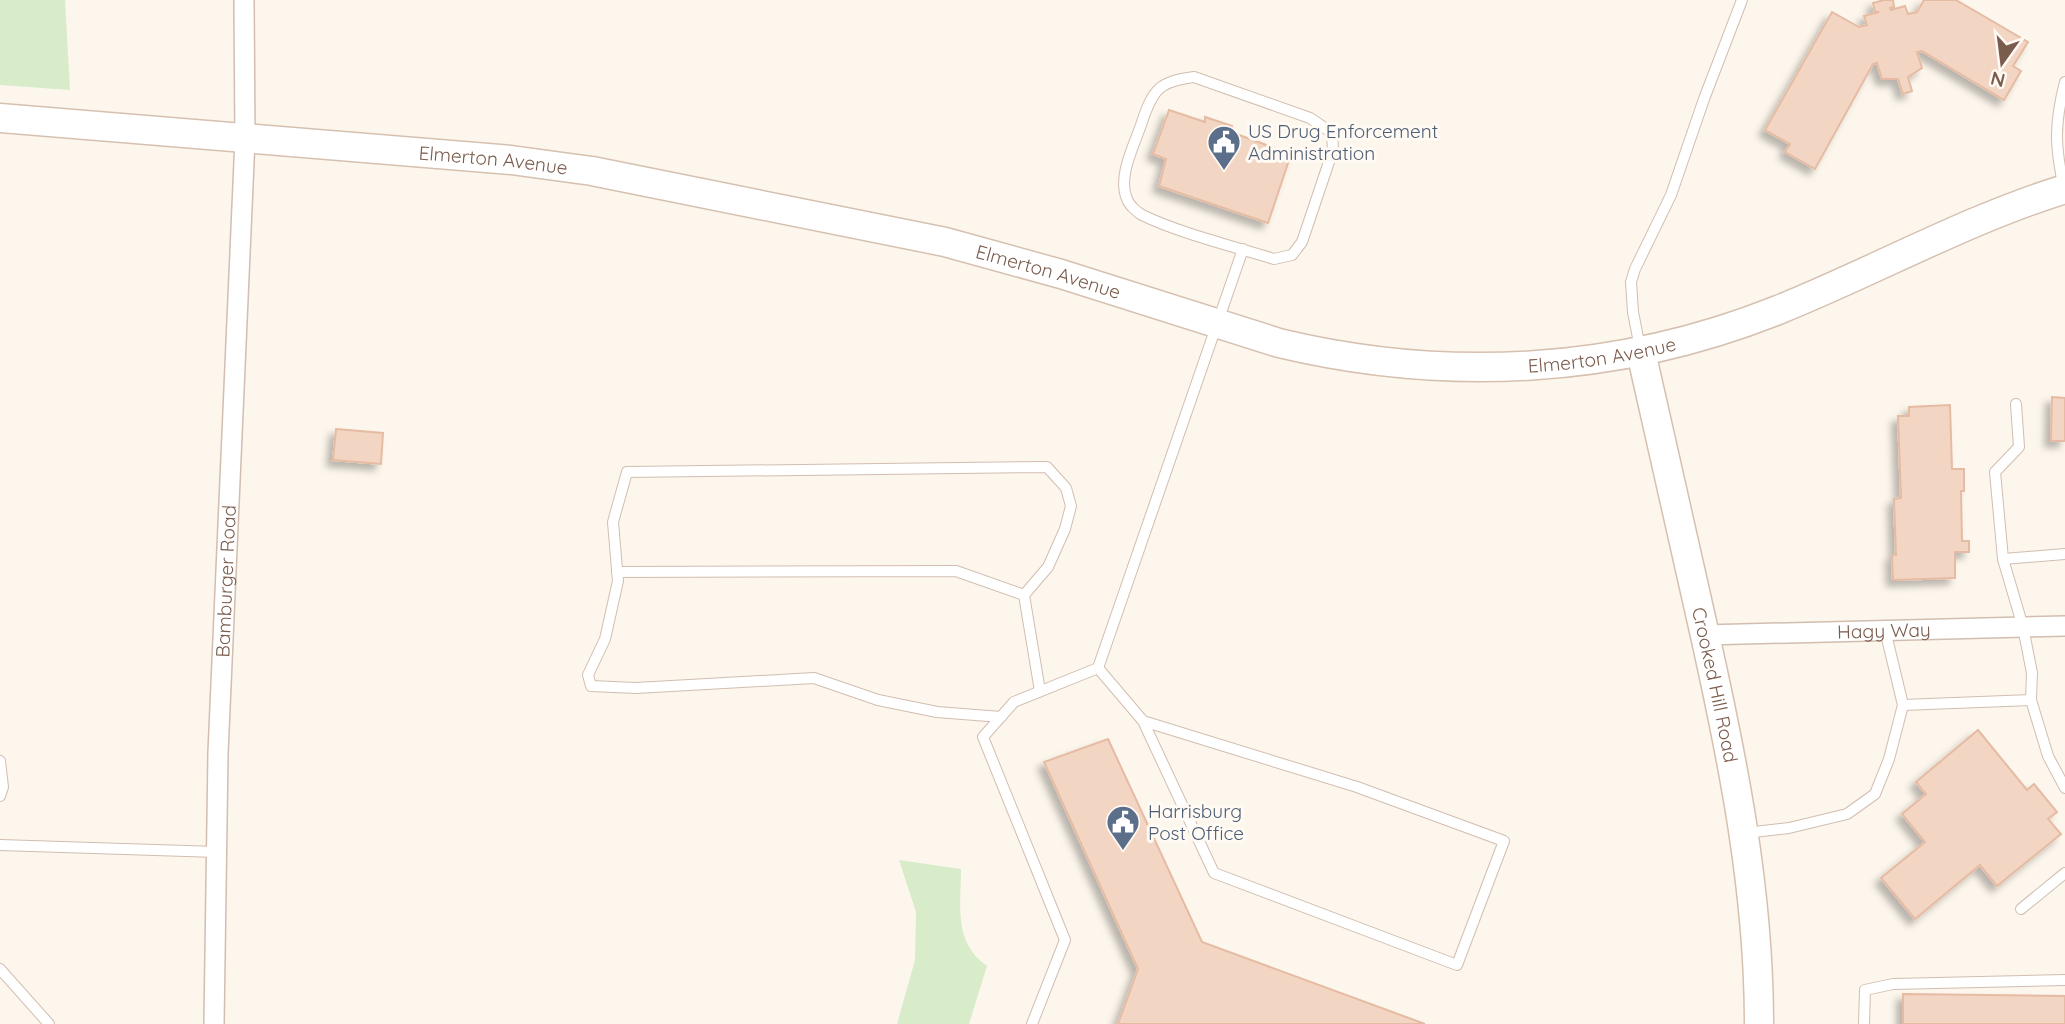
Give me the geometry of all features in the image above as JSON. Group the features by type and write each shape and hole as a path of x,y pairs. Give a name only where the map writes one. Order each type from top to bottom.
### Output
{"main road":[{"name":"Elmerton Avenue","path":"0,118 511,160 605,173 945,242 1061,274 1279,343 1316,352 1401,365 1481,369 1591,361 1641,352 1734,327 1779,310 1954,230 2065,189"},
{"name":"Crooked Hill Road","path":"1641,352 1733,763 1754,909 1759,1024"}],"street":[{"name":"Bamburger Road","path":"214,1024 218,753 245,139 244,0"},
{"name":"Hagy Way","path":"1704,635 2065,626"}],"lane":[{"path":"1641,352 1633,312 1631,282 1671,195 1703,99 1742,0"},
{"path":"1194,77 1207,81 1310,118 1332,133 1333,150 1302,242 1292,255 1274,259 1243,249 1138,213 1127,200 1124,177 1145,113 1157,91 1169,80 1194,77"},
{"path":"2065,82 2056,132 2057,153 2065,189"},
{"path":"1032,1024 1065,940 983,737 1014,702 1098,667 1243,249"},
{"path":"2016,404 2019,447 1996,472 2003,559 2023,627 2032,673 2031,700 2048,756 2065,788"},
{"path":"1001,717 937,712 890,703 814,678 636,688 591,686 588,675 605,639 618,581 613,522 627,472 1047,467 1066,488 1071,506 1065,529 1048,567 1024,595"},
{"path":"2003,559 2065,554"},
{"path":"617,572 956,571 1024,595"},
{"path":"1024,595 1040,691"},
{"path":"1745,834 1789,828 1847,814 1875,794 1889,759 1903,705 1885,630"},
{"path":"1098,667 1143,721 1214,873 1457,965 1504,841 1357,786 1143,721"},
{"path":"1903,705 2031,700"},
{"path":"0,761 3,787 0,796"},
{"path":"0,845 217,852"},
{"path":"2021,909 2065,873"},
{"path":"0,969 49,1024"},
{"path":"1864,1024 1865,990 1893,984 2065,980"}],"green space":[{"path":"0,0 65,0 70,90 0,85"},
{"path":"899,860 961,869 960,910 964,935 976,956 987,966 969,1024 897,1024 915,960 916,912"}],"building":[{"path":"1893,0 1894,7 1890,8 1891,10 1905,6 1908,14 1917,12 1924,0 1956,0 2028,42 2013,66 2021,71 2004,100 1922,51 1917,52 1922,68 1908,77 1912,91 1903,94 1898,79 1882,79 1877,63 1873,64 1815,169 1785,152 1790,144 1765,130 1832,12 1859,27 1867,25 1864,16 1879,12 1875,12 1873,3"},
{"name":"US Drug Enforcement Administration","path":"1169,110 1205,122 1205,117 1232,126 1231,132 1291,154 1268,223 1159,186 1166,159 1153,154"},
{"path":"2052,397 2065,398 2065,441 2051,441"},
{"path":"1950,405 1952,469 1964,469 1964,491 1961,491 1962,541 1969,541 1969,552 1955,552 1955,578 1893,580 1892,555 1896,555 1894,499 1901,498 1898,416 1909,416 1909,407"},
{"path":"336,429 383,433 381,464 333,460"},
{"path":"1978,730 2027,790 2034,784 2057,812 2048,819 2061,834 1997,886 1980,865 1915,919 1881,878 1925,842 1902,814 1926,794 1916,782"},
{"name":"Harrisburg Post Office","path":"1108,739 1202,942 1425,1024 1118,1024 1138,969 1044,762"},
{"path":"1903,994 2065,996 2065,1024 1903,1024"}],"place":[{"name":"US Drug Enforcement Administration","path":"1224,172"},
{"name":"Harrisburg Post Office","path":"1123,852"}]}
